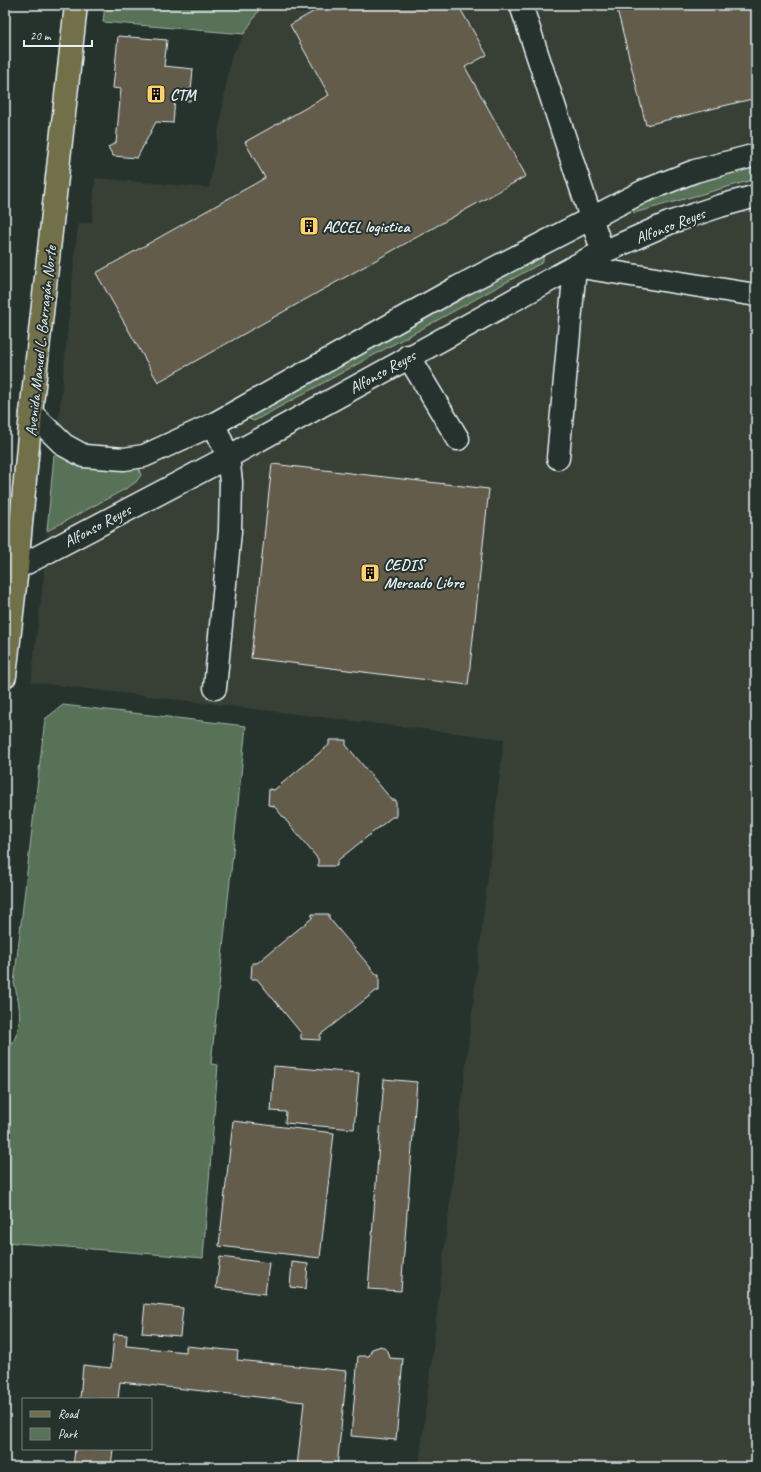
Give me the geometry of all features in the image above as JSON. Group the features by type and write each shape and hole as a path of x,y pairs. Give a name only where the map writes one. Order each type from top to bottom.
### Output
{"main road":[{"name":"Avenida Manuel L. Barragán Norte","path":"5,676 17,568 31,413 76,5"}],"lane":[{"path":"521,5 591,218 604,252"},
{"path":"31,413 64,445 84,456 124,460 144,456 214,424 458,287 644,191 695,171 756,155"},
{"name":"Alfonso Reyes","path":"17,568 228,457 408,356 575,266 669,224 720,206 756,196"},
{"path":"558,458 575,266 756,295"},
{"path":"408,356 458,439"},
{"path":"214,424 228,457 231,482 230,531 215,688"}],"shaded area":[{"path":"262,5 756,5 756,1467 419,1467 504,739 31,682 43,582 78,223 92,223 95,178 209,188 231,57"}],"green space":[{"path":"105,5 262,5 244,34 103,22"},
{"path":"756,163 756,179 634,213 633,199"},
{"path":"538,251 543,256 543,262 254,421 249,419 247,414"},
{"path":"54,455 59,455 90,467 101,469 138,467 141,475 136,482 127,488 47,531"},
{"path":"63,705 246,726 211,1064 218,1065 203,1258 5,1242 5,1061 15,1038 20,1017 19,1004 14,983 45,719"}],"building":[{"name":"ACCEL logistica","path":"325,5 458,5 487,55 465,67 526,176 158,382 96,273 265,178 245,142 329,95 290,25"},
{"path":"616,5 756,5 756,98 646,125"},
{"name":"CTM","path":"118,36 167,40 164,66 193,69 190,101 175,99 173,123 156,122 137,158 113,156 108,147 116,143 121,89 113,88"},
{"name":"CEDIS Mercado Libre","path":"272,464 489,489 468,685 251,658"},
{"path":"329,740 346,740 346,745 392,800 396,800 396,817 392,817 337,861 337,866 318,866 318,859 274,806 268,805 269,789 274,790 329,745"},
{"path":"312,914 329,914 329,918 376,974 379,974 379,991 376,991 320,1035 320,1040 301,1039 301,1033 257,979 251,979 252,963 257,963 312,918"},
{"path":"274,1066 359,1073 354,1129 285,1123 286,1112 271,1111"},
{"path":"384,1079 417,1082 401,1291 368,1289"},
{"path":"233,1121 334,1133 320,1258 219,1246"},
{"path":"220,1257 269,1263 265,1294 216,1288"},
{"path":"292,1262 308,1264 306,1289 290,1287"},
{"path":"145,1304 183,1308 180,1336 142,1333"},
{"path":"114,1334 127,1335 126,1346 186,1352 186,1346 238,1351 237,1360 347,1371 337,1467 297,1467 304,1402 120,1382 118,1398 80,1398 83,1365 111,1368"},
{"path":"381,1346 388,1351 390,1358 403,1359 396,1440 351,1436 358,1356 369,1356 372,1349"},
{"path":"75,1450 113,1450 111,1467 73,1467"}],"place":[{"name":"CTM","path":"156,94"},
{"name":"ACCEL logistica","path":"309,226"},
{"name":"CEDIS Mercado Libre","path":"370,573"}]}
